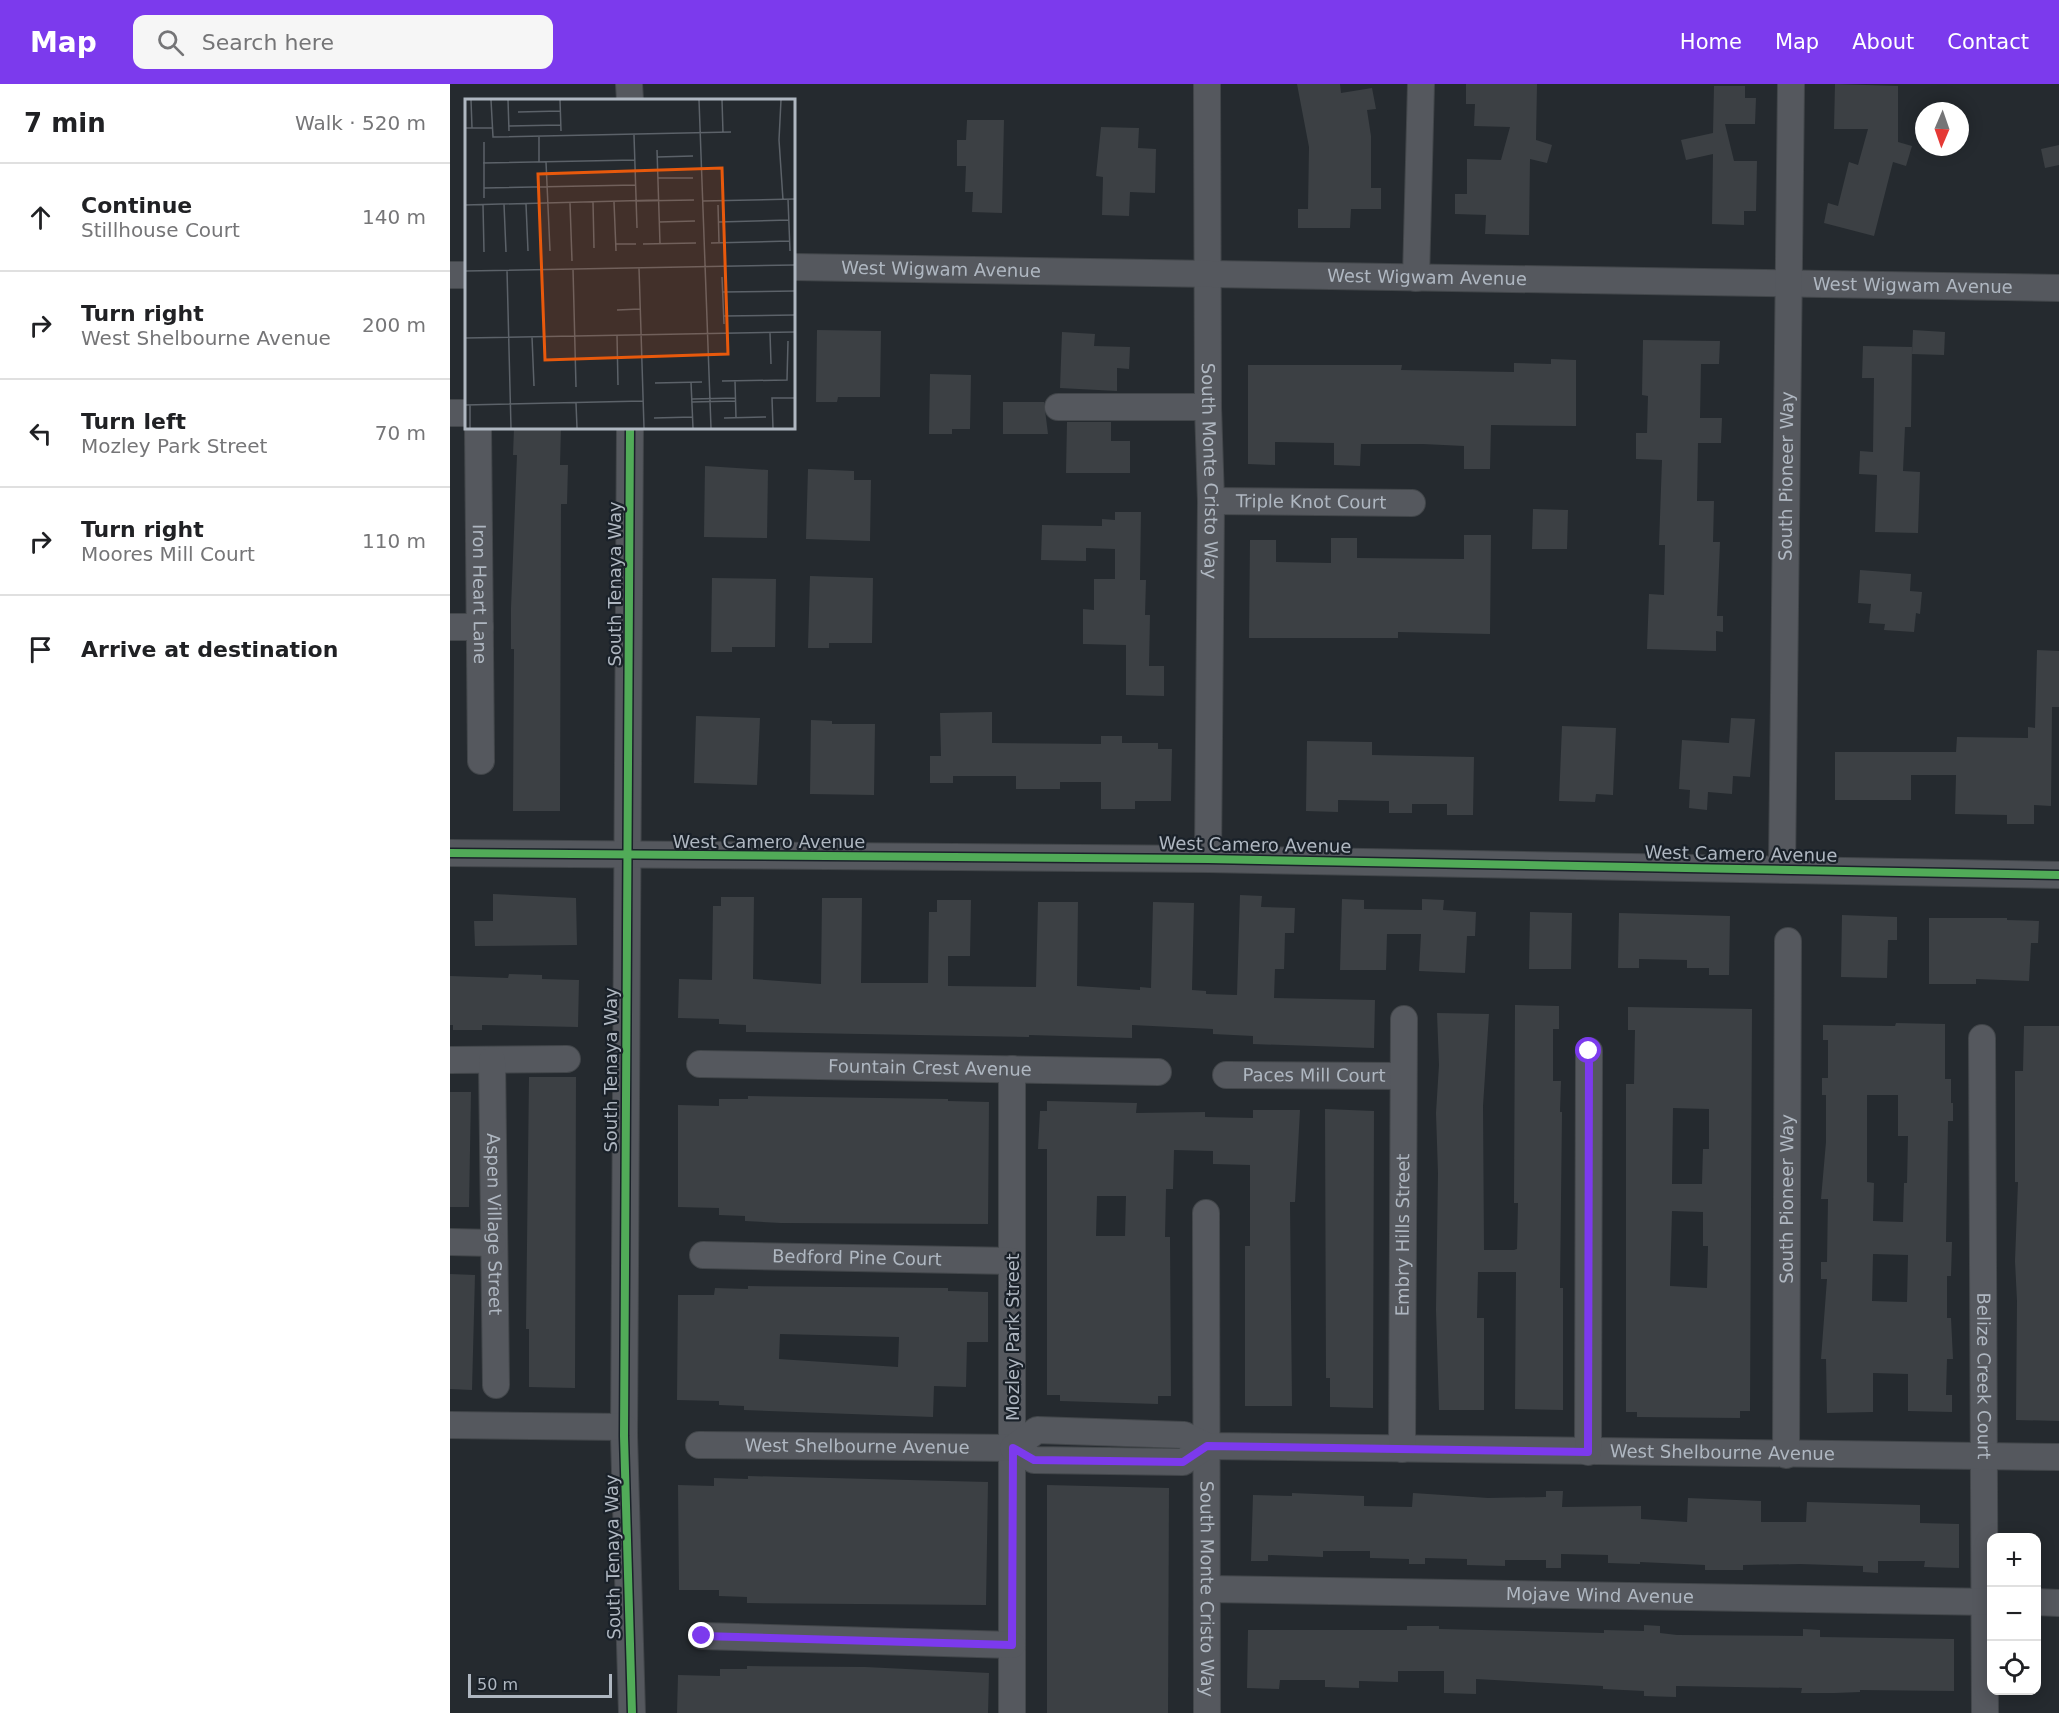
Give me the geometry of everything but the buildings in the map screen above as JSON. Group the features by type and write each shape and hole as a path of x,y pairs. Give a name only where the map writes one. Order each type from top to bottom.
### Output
{"street":[{"path":"629,84 630,99"},
{"name":"South Monte Cristo Way","path":"1207,84 1208,406 1211,501 1208,859"},
{"path":"1416,278 1421,84"},
{"name":"South Pioneer Way","path":"1782,869 1791,84"},
{"name":"West Wigwam Avenue","path":"795,267 2059,288"},
{"path":"450,275 465,276"},
{"path":"1058,407 1208,406"},
{"name":"Iron Heart Lane","path":"478,429 481,761"},
{"name":"South Tenaya Way","path":"630,429 624,1427 632,1713"},
{"name":"Triple Knot Court","path":"1211,501 1412,503"},
{"path":"450,627 480,627"},
{"name":"West Camero Avenue","path":"450,853 1208,859 2059,875"},
{"name":"South Pioneer Way","path":"1786,1455 1788,941"},
{"name":"Embry Hills Street","path":"1402,1449 1404,1019"},
{"name":"Belize Creek Court","path":"1982,1038 1984,1456 1988,1587"},
{"path":"1588,1452 1589,1051"},
{"path":"450,1060 567,1059"},
{"name":"Aspen Village Street","path":"492,1060 496,1385"},
{"name":"Fountain Crest Avenue","path":"700,1064 1158,1072"},
{"name":"Mozley Park Street","path":"1012,1069 1012,1713"},
{"name":"Paces Mill Court","path":"1226,1075 1403,1076"},
{"name":"South Monte Cristo Way","path":"1206,1213 1207,1713"},
{"path":"450,1242 493,1243"},
{"name":"Bedford Pine Court","path":"703,1255 1012,1261"},
{"path":"450,1425 624,1427"},
{"name":"West Shelbourne Avenue","path":"699,1445 1013,1448 1034,1460 1183,1462 1207,1446 2059,1457"},
{"name":"Mojave Wind Avenue","path":"1208,1589 1987,1602"},
{"path":"2041,1602 2059,1603"},
{"path":"702,1636 1012,1645"},
{"name":"Belize Creek Court","path":"1985,1713 1987,1639"}],"cycle path":[{"path":"630,429 624,1436 632,1713"},
{"path":"450,853 1208,859 2059,875"}],"route":[{"path":"702,1636 1012,1645 1013,1448 1034,1460 1183,1462 1207,1446 1588,1452 1589,1051"}]}
